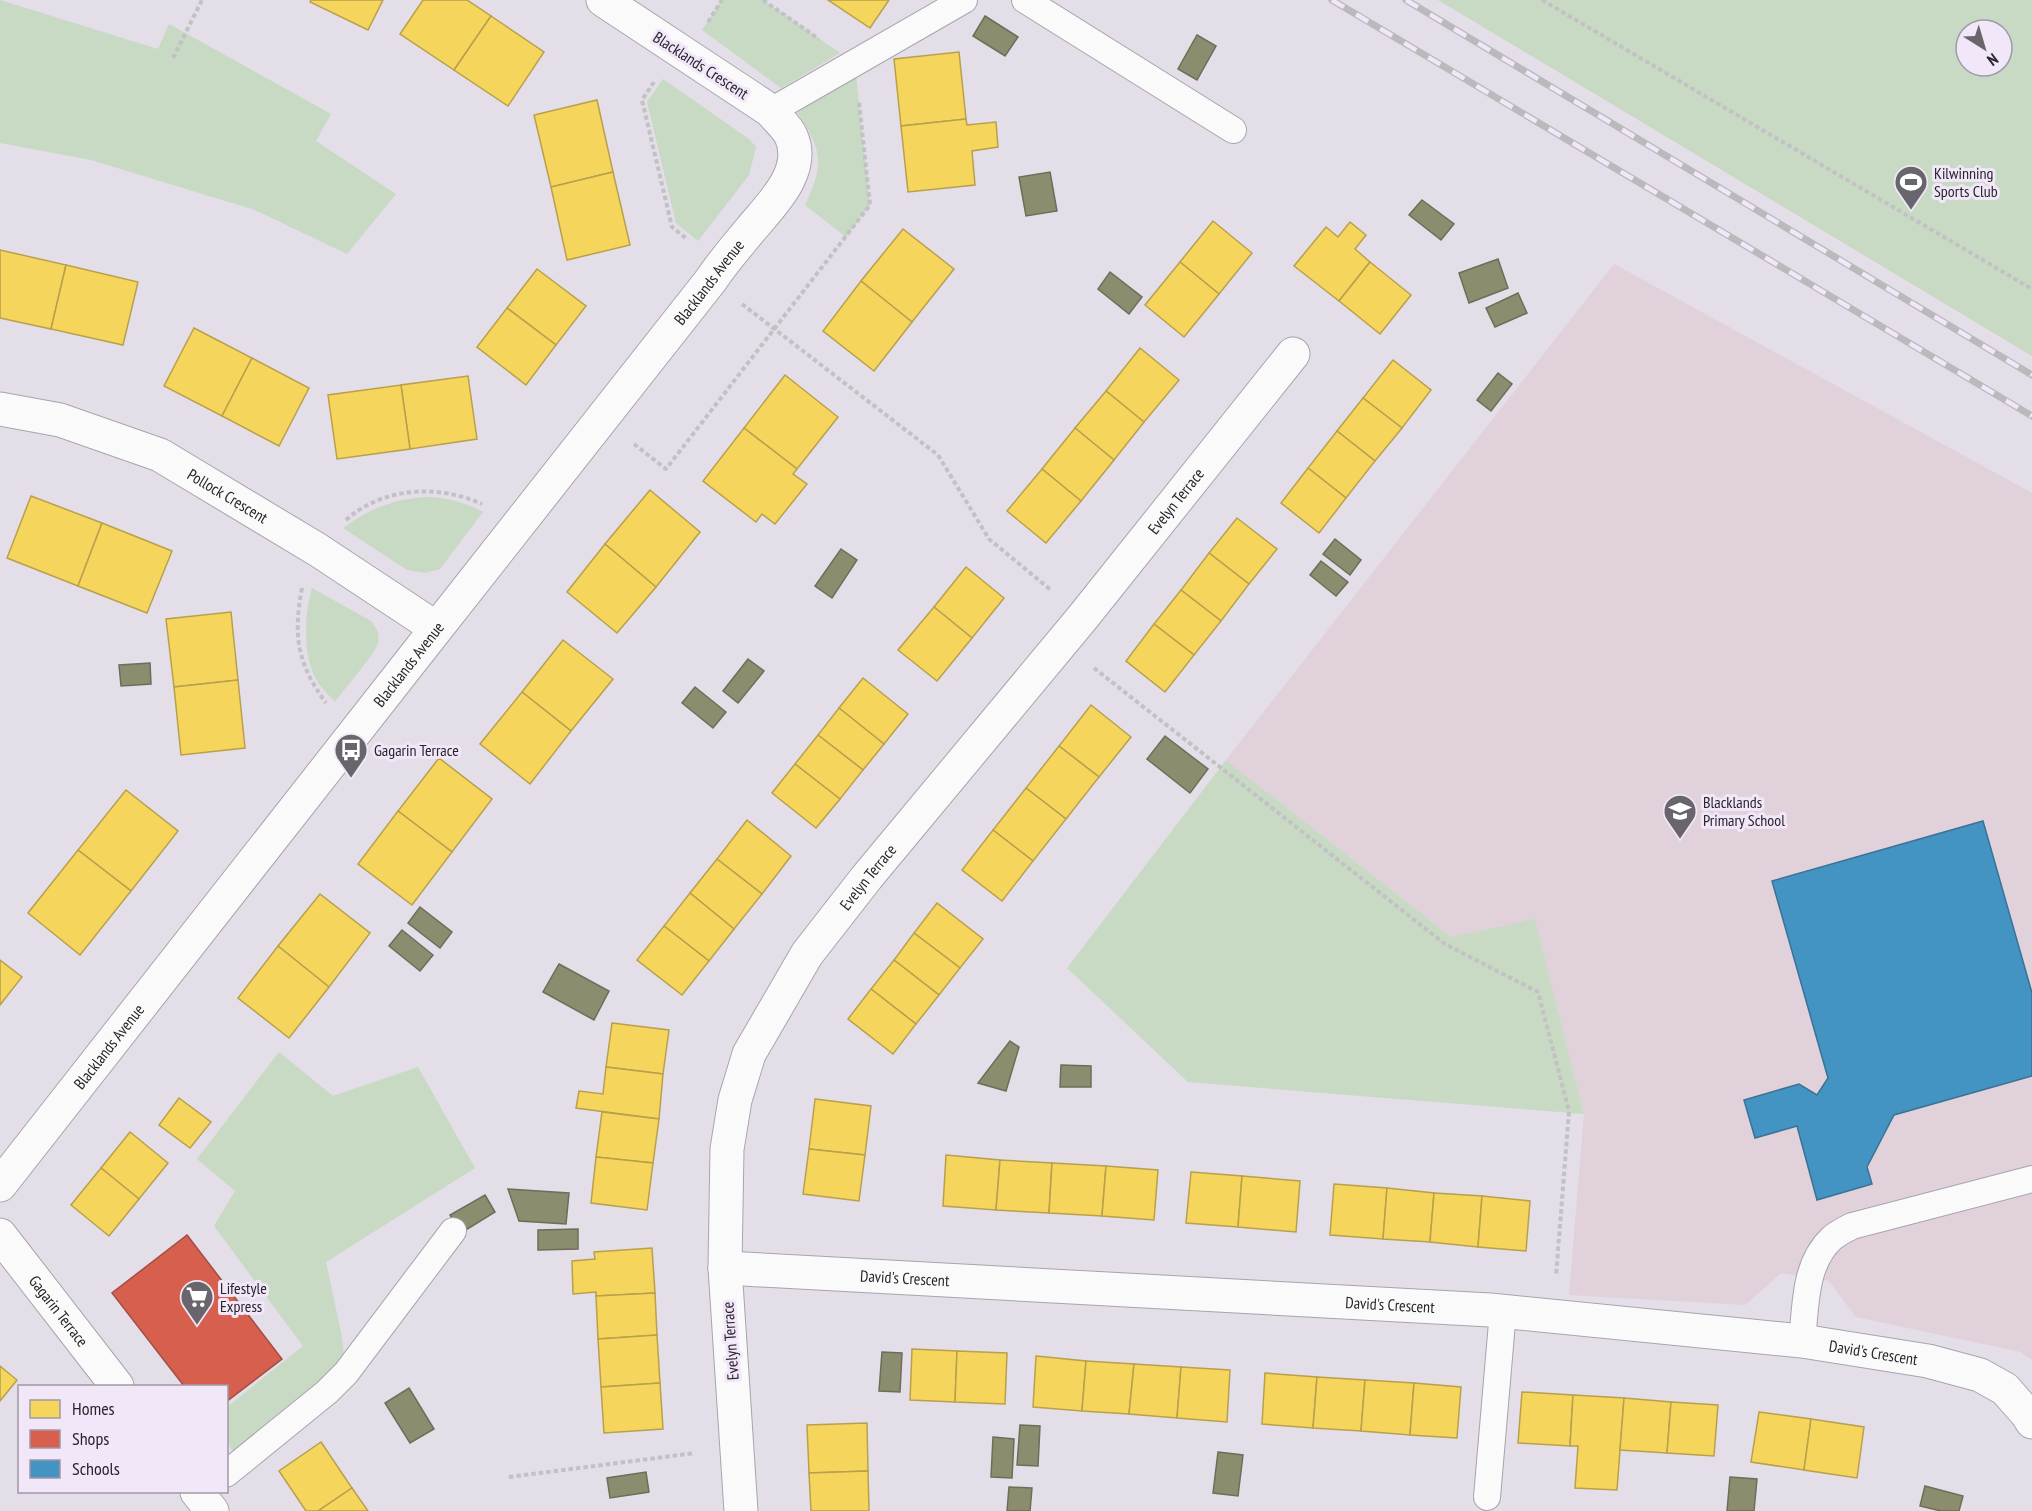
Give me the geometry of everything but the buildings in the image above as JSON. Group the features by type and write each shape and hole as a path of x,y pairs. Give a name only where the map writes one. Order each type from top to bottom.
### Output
{"street":[{"name":"Blacklands Crescent","path":"603,0 771,111 791,136"},
{"name":"Blacklands Avenue","path":"0,1185 360,729 436,628 716,272 782,192 790,176 795,157 791,136"},
{"name":"Evelyn Terrace","path":"741,1511 725,1268 727,1149 735,1100 749,1054 807,954 882,859 1083,617 1293,354"},
{"name":"Pollock Crescent","path":"0,409 60,420 160,455 318,550 436,628"},
{"name":"Gagarin Terrace","path":"0,1235 116,1385"},
{"name":"David's Crescent","path":"725,1268 1503,1311 1802,1341 1928,1361 1980,1375 2005,1389 2032,1422"}],"lane":[{"path":"771,111 964,0"},
{"path":"1025,0 1233,130"},
{"path":"1802,1341 1809,1277 1823,1248 1833,1236 1852,1226 2032,1179"},
{"path":"228,1472 327,1392 346,1373 453,1231"},
{"path":"1487,1497 1503,1311"}],"path":[{"path":"173,58 202,0"},
{"path":"1542,0 2032,289"},
{"path":"676,49 642,100 672,227 716,272 938,455 989,539 1083,617"},
{"path":"360,729 330,708 305,670 298,647 298,607 302,585 318,550 352,515 377,500 397,494 421,491 466,497 490,507 518,525"},
{"path":"1062,642 1445,944 1538,992 1569,1112 1553,1315"},
{"path":"509,1477 736,1447"}],"shaded area":[{"name":"Blacklands Primary School","path":"1614,264 2032,493 2032,1360 2021,1352 1856,1317 1829,1281 1781,1273 1745,1305 1569,1295 1584,1114 1535,920 1451,937 1226,760"}],"green space":[{"path":"0,0 158,49 169,24 331,114 316,141 396,194 347,254 255,210 91,160 0,143"},
{"path":"722,0 763,0 840,53 781,88 702,30"},
{"name":"Kilwinning Sports Club","path":"1438,0 2032,0 2032,356"},
{"path":"856,75 870,205 846,237 805,205 816,179 818,157 812,137 797,113"},
{"path":"663,79 749,139 756,147 749,175 698,241 676,223 647,102"},
{"path":"428,497 456,501 483,512 440,569 425,573 407,570 343,528 363,515 393,502"},
{"path":"312,588 371,621 378,634 376,648 335,702 313,674 307,650 307,611"},
{"path":"1226,760 1451,937 1535,919 1584,1114 1188,1082 1067,968"},
{"path":"279,1052 333,1096 418,1067 475,1168 326,1262 342,1337 344,1356 339,1369 235,1454 228,1444 228,1406 303,1346 214,1226 235,1191 197,1159"}],"railway":[{"path":"1332,0 2032,416"},
{"path":"1406,0 2032,375"}],"place":[{"name":"Kilwinning Sports Club","path":"1911,211"},
{"name":"Gagarin Terrace","path":"351,779"},
{"name":"Blacklands Primary School","path":"1680,840"},
{"name":"Lifestyle Express","path":"197,1326"}]}
